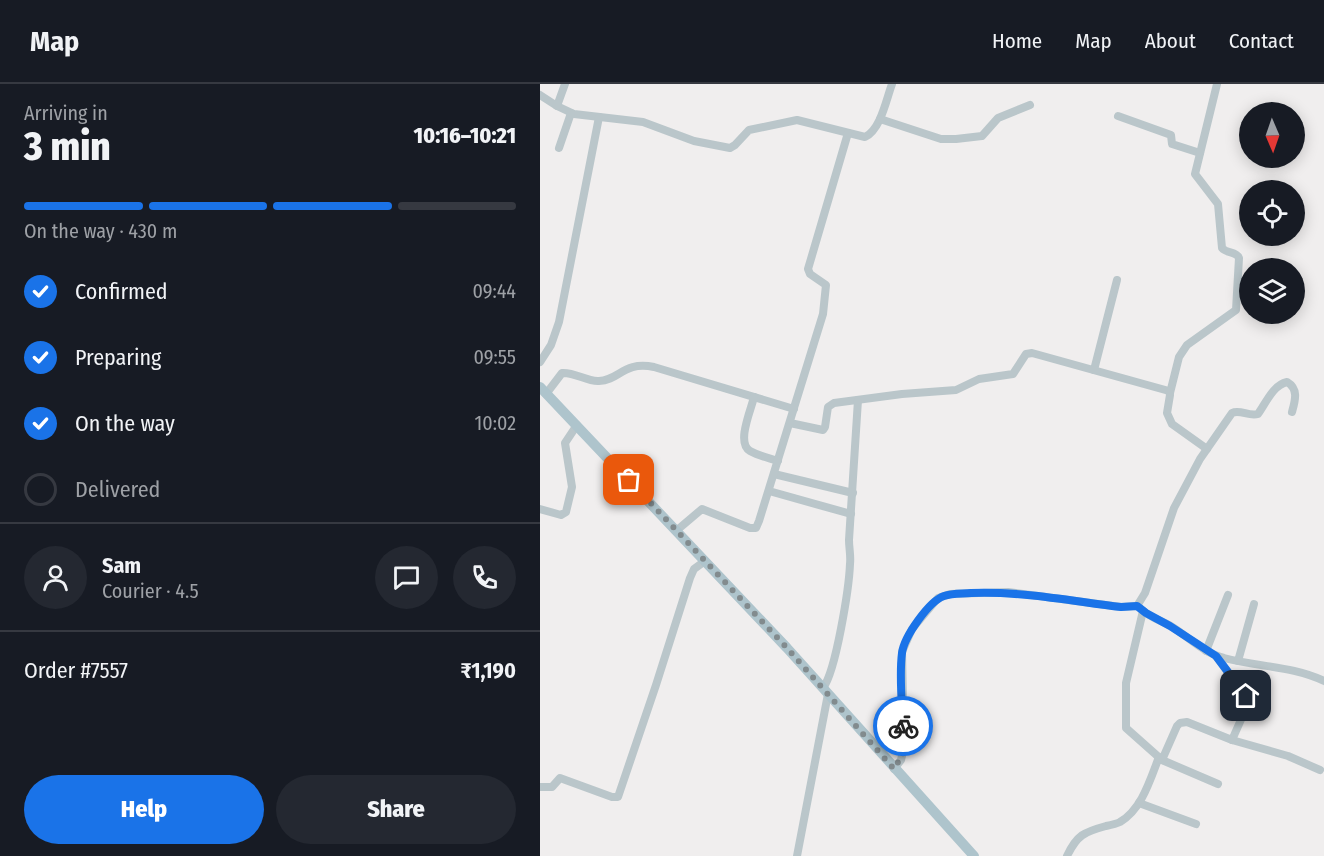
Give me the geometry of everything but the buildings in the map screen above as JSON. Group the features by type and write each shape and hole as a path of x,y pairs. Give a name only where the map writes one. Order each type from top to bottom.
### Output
{"main road":[{"path":"543,390 826,691 974,856"}],"street":[{"path":"557,106 565,84"},
{"path":"540,94 571,113 643,122 694,141 730,148 749,130 789,121 805,120 865,137 880,119 892,84"},
{"path":"1207,449 1172,424 1167,413 1182,351 1187,345 1232,315 1238,305 1239,258 1236,254 1223,250 1218,204 1196,174 1217,84"},
{"path":"880,119 941,139 956,139 982,136 998,118 1030,105"},
{"path":"559,148 571,113"},
{"path":"1118,116 1171,135 1172,144 1200,153"},
{"path":"540,362 551,345 559,322 599,117"},
{"path":"676,531 702,509 750,528 756,528 822,319 826,287 824,283 810,274 808,266 848,133"},
{"path":"1094,370 1117,280"},
{"path":"790,423 823,430 828,407 831,404 902,394 956,390 979,379 1013,374 1029,353 1170,393"},
{"path":"543,390 562,373 566,372 599,381 608,379 626,368 640,365 654,367 794,409"},
{"path":"1218,784 1161,759 1130,733 1125,724 1126,683 1140,608 1174,508 1188,480 1232,413 1236,411 1252,415 1258,414 1274,389 1283,383 1290,384 1295,393 1292,412"},
{"path":"754,397 743,436 744,444 750,451 778,461"},
{"path":"797,856 826,691 847,594 858,400"},
{"path":"540,509 561,515 566,512 572,487 565,443 577,425"},
{"path":"774,474 853,493"},
{"path":"769,491 851,514"},
{"path":"540,787 552,787 560,778 614,798 618,797 690,578 694,569 705,561"},
{"path":"894,769 901,760 904,747 902,652 905,641 938,598 950,594 1008,592 1140,608 1216,656 1302,672 1324,681"},
{"path":"1206,651 1228,595"},
{"path":"1238,661 1254,604"},
{"path":"1216,656 1248,700 1232,740"},
{"path":"1067,856 1075,841 1083,833 1122,820 1139,803 1180,723 1187,722 1232,740 1288,756 1320,770"},
{"path":"1139,803 1196,824"}],"way so far":[{"path":"629,480 787,648 894,769 903,754 903,726"}],"route":[{"path":"903,726 902,652 905,641 932,604 938,598 950,594 1008,592 1121,607 1137,606 1151,617 1170,626 1216,656 1246,696"}]}
